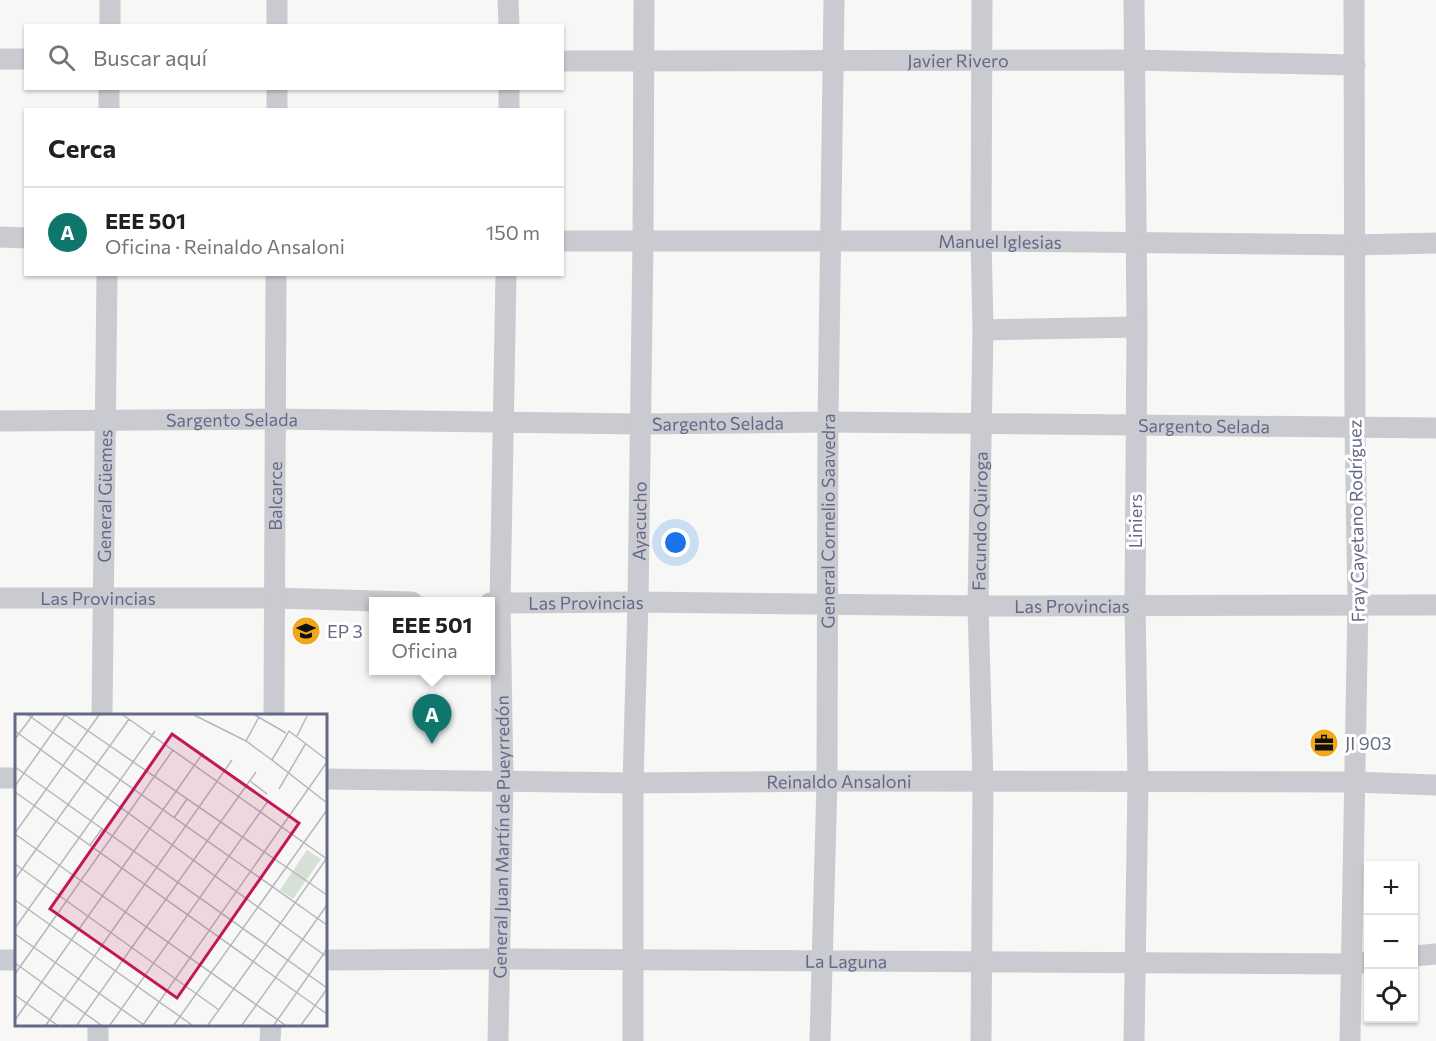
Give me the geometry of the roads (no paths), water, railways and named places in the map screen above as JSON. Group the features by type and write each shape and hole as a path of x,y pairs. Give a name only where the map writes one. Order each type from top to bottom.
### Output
{"street":[{"path":"110,0 110,24"},
{"path":"277,24 278,0"},
{"path":"508,0 509,24"},
{"name":"Ayacucho","path":"633,1041 633,783 638,602 644,0"},
{"name":"General Cornelio Saavedra","path":"820,1041 827,781 828,422 834,0"},
{"name":"Facundo Quiroga","path":"981,1041 983,782 978,606 983,330 982,0"},
{"name":"Liniers","path":"1134,0 1137,327 1135,606 1138,782 1134,1041"},
{"name":"Fray Cayetano Rodríguez","path":"1350,1041 1361,963 1354,782 1358,604 1355,427 1354,0"},
{"path":"0,58 24,59"},
{"name":"Javier Rivero","path":"564,61 1133,60 1355,65"},
{"path":"109,90 109,108"},
{"path":"277,90 277,108"},
{"path":"508,108 509,90"},
{"path":"0,237 24,237"},
{"name":"Manuel Iglesias","path":"564,241 981,241 1355,245 1436,243"},
{"name":"General Güemes","path":"102,714 107,276"},
{"name":"Balcarce","path":"274,714 276,276"},
{"name":"General Juan Martín de Pueyrredón","path":"498,1041 503,780 495,603 505,421 506,276"},
{"path":"983,330 1137,327"},
{"name":"Sargento Selada","path":"0,421 274,419 640,424 828,422 1436,428"},
{"name":"Las Provincias","path":"0,598 274,598 369,601"},
{"name":"Las Provincias","path":"495,603 638,602 978,606 1436,604"},
{"name":"Reinaldo Ansaloni","path":"327,779 633,783 1354,782 1434,785"},
{"path":"1418,956 1436,954"},
{"name":"La Laguna","path":"327,960 1361,963"},
{"path":"270,1041 271,1026"}],"place":[{"name":"EP 3","path":"306,631"},
{"name":"JI 903","path":"1324,743"},
{"name":"EEE 501","path":"432,744"}]}
